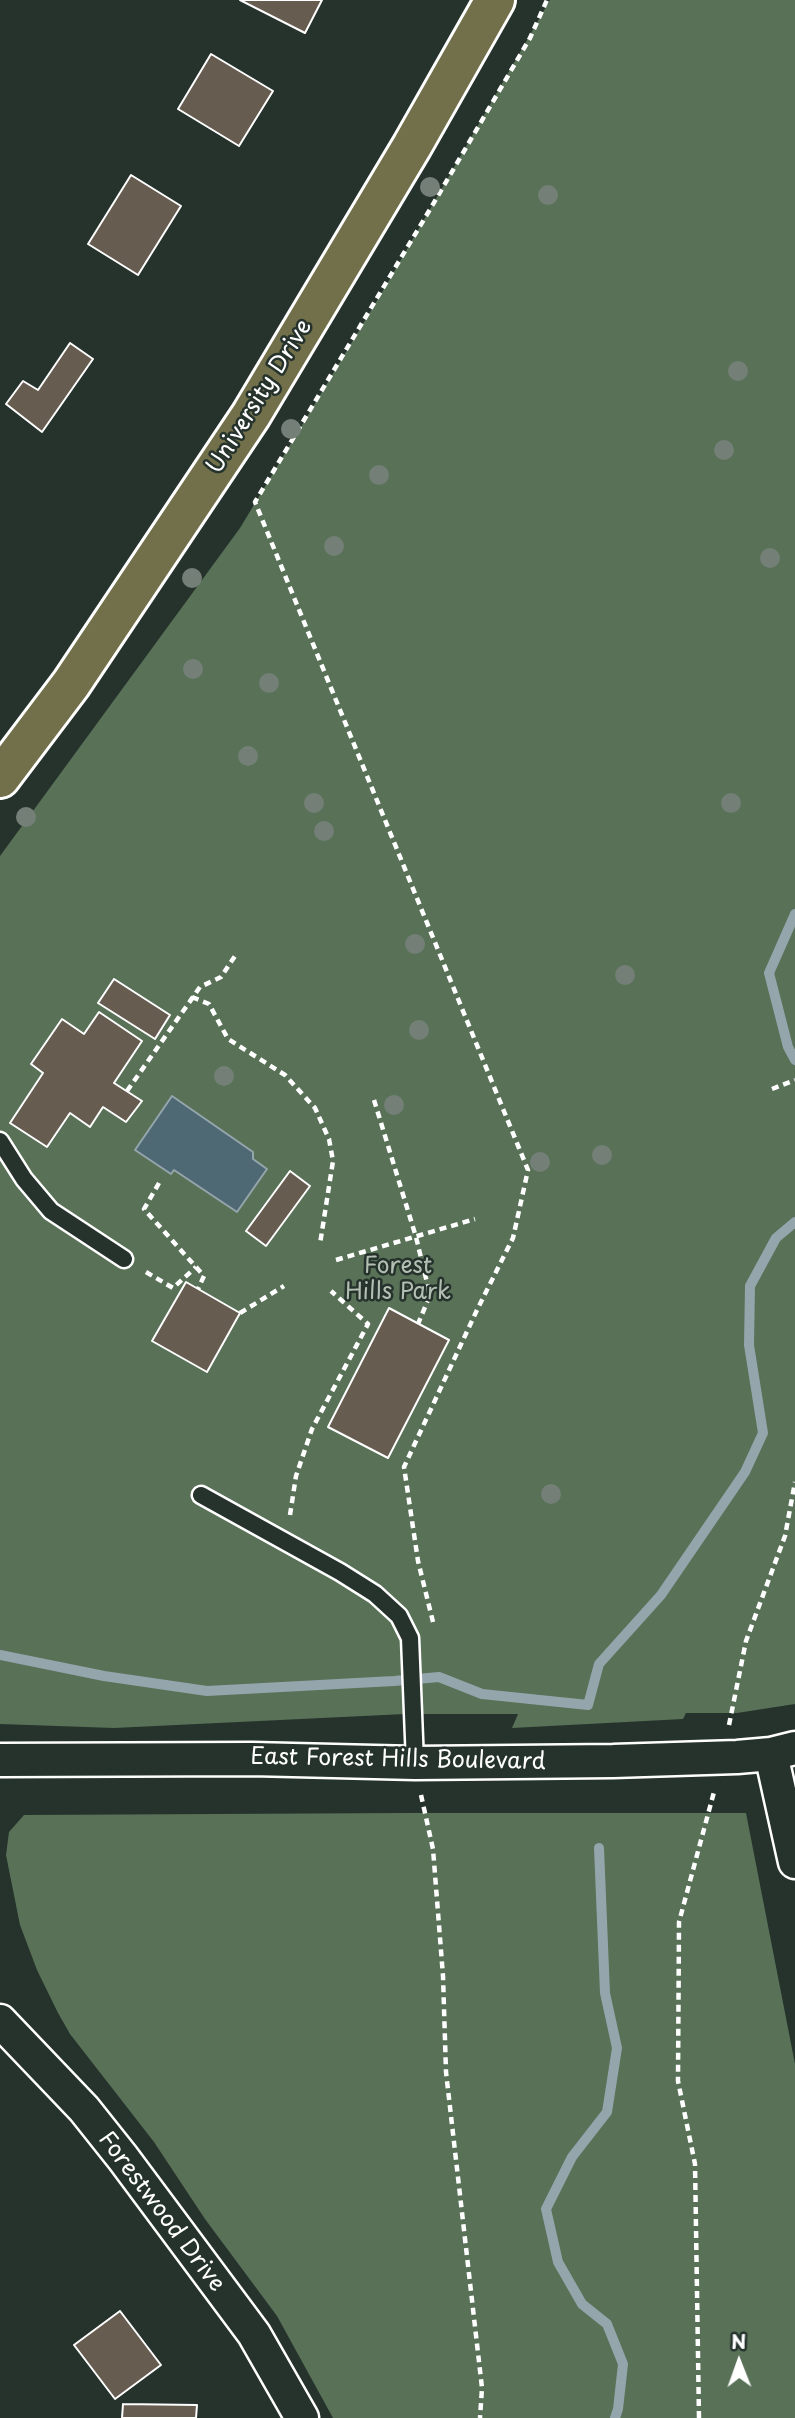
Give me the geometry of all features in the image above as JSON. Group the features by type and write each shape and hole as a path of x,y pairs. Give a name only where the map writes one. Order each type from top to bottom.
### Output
{"main road":[{"name":"University Drive","path":"0,778 71,684 251,415 495,0"}],"street":[{"name":"East Forest Hills Boulevard","path":"0,1760 252,1759 415,1763 723,1758 783,1751"},
{"path":"783,1751 795,1862"},
{"name":"Forestwood Drive","path":"0,2021 84,2109 123,2158 153,2202 254,2334 302,2418"}],"lane":[{"path":"0,1141 24,1178 51,1211 124,1259"},
{"path":"201,1496 375,1594 399,1616 411,1638 415,1763"}],"path":[{"path":"411,1638 432,1632 433,1616 418,1561 404,1467 513,1238 528,1170 255,502 426,217 530,38 547,0"},
{"path":"127,1091 200,987 221,977 235,956"},
{"path":"192,997 209,1004 228,1039 285,1075 314,1108 329,1139 332,1161 320,1244"},
{"path":"772,1090 795,1080"},
{"path":"374,1100 416,1237 430,1295 418,1324"},
{"path":"159,1183 144,1209 204,1276 198,1289"},
{"path":"336,1261 475,1219"},
{"path":"124,1259 173,1288 196,1267"},
{"path":"240,1313 284,1286"},
{"path":"287,1543 292,1499 302,1455 312,1429 368,1324 331,1291"},
{"path":"699,2418 695,2164 678,2081 679,1922 723,1758 746,1642 785,1536 795,1482"},
{"path":"415,1763 433,1849 443,1976 446,2072 482,2388 480,2418"}],"green space":[{"name":"Forest Hills Park","path":"550,0 795,0 795,1704 737,1713 686,1713 683,1719 512,1728 518,1714 405,1714 114,1728 0,1724 0,856 240,528 387,284"},
{"path":"746,1813 795,2064 795,2418 333,2418 277,2316 205,2219 154,2142 70,2034 37,1970 20,1925 6,1855 9,1832 24,1815"}],"water":[{"path":"172,1096 253,1152 253,1159 267,1169 237,1212 174,1170 171,1174 135,1150"}],"building":[{"path":"240,0 322,0 305,33"},
{"path":"211,54 273,91 239,146 178,109"},
{"path":"131,175 181,206 138,275 88,244"},
{"path":"70,343 93,359 42,432 6,404 23,381 38,390"},
{"path":"114,979 170,1015 155,1039 98,1003"},
{"path":"99,1012 142,1041 114,1083 142,1101 126,1122 103,1107 90,1127 70,1113 47,1147 10,1123 43,1073 31,1064 62,1019 84,1034"},
{"path":"290,1171 310,1186 266,1246 246,1231"},
{"path":"186,1282 240,1313 207,1372 152,1341"},
{"path":"389,1308 449,1340 388,1458 328,1427"},
{"path":"120,2311 161,2365 115,2399 74,2345"},
{"path":"123,2404 197,2405 196,2418 122,2418"}],"waterway":[{"path":"795,914 769,973 788,1047 795,1060"},
{"path":"0,1655 104,1676 207,1691 439,1677 482,1694 588,1705 599,1664 661,1595 745,1472 763,1433 749,1345 750,1286 776,1238 795,1222"},
{"path":"599,1848 605,1993 617,2048 607,2112 572,2157 546,2209 558,2262 582,2304 607,2324 623,2364 615,2418"}]}
